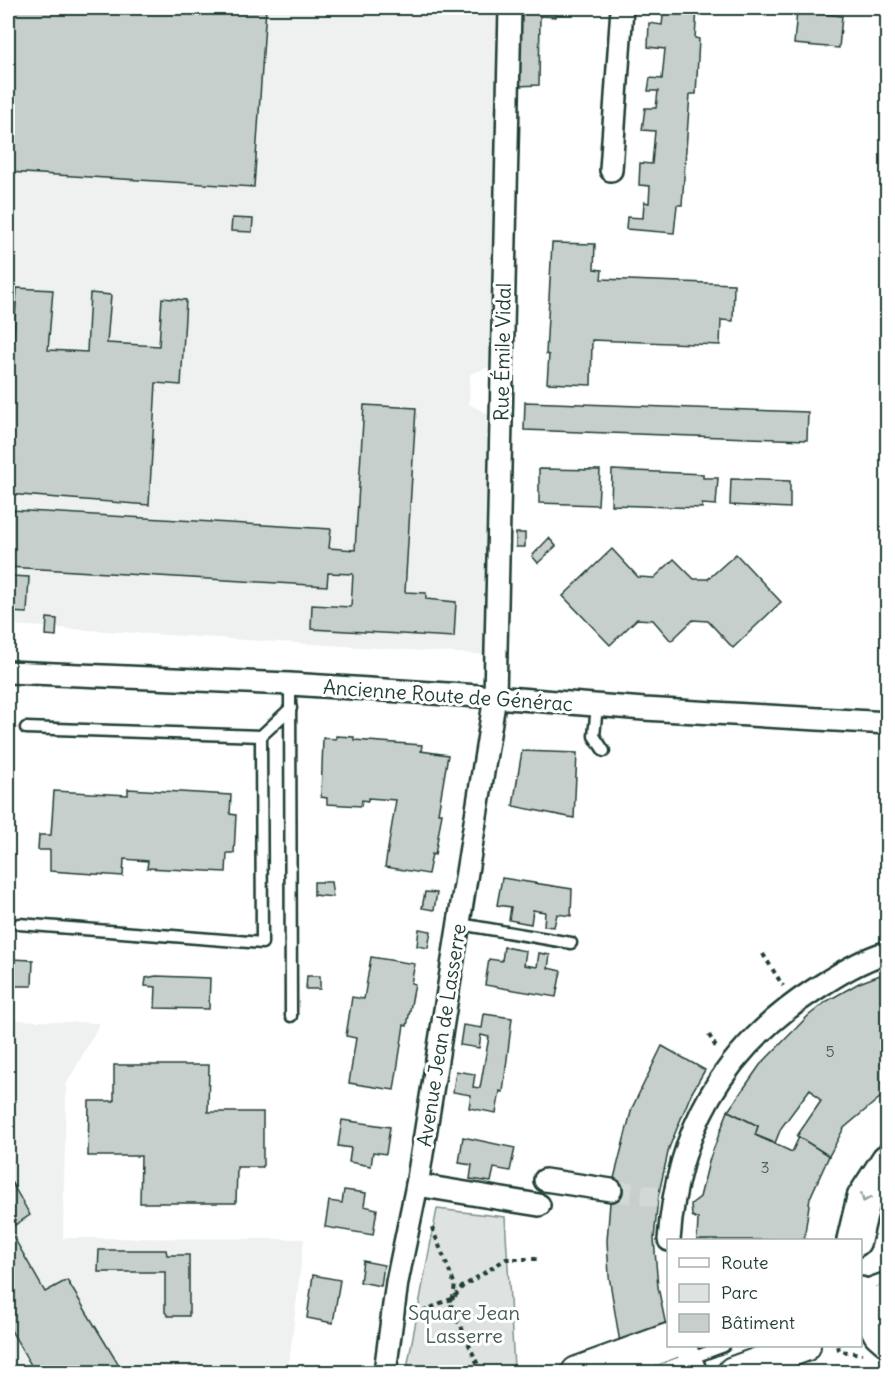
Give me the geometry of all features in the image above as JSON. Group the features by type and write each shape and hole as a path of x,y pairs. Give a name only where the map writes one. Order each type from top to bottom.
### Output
{"main road":[{"path":"854,1239 864,1198 888,1161"},
{"path":"866,1293 876,1335"},
{"path":"734,1372 802,1347"},
{"path":"577,1372 686,1351"}],"street":[{"name":"Rue Émile Vidal","path":"495,697 510,8"},
{"path":"611,170 622,8"},
{"name":"Ancienne Route de Générac","path":"8,672 290,684 597,706 888,723"},
{"name":"Avenue Jean de Lasserre","path":"385,1372 397,1282 417,1185 495,697"},
{"path":"669,1239 665,1199 714,1086 739,1055 795,1002 835,976 888,952"},
{"path":"545,1180 611,1190"},
{"path":"417,1185 539,1205"}],"lane":[{"path":"290,684 291,1016"},
{"path":"597,706 594,736 604,751"},
{"path":"26,728 261,736 291,708"},
{"path":"19,924 262,943 261,736"},
{"path":"460,924 571,944"},
{"path":"866,1293 888,1277"},
{"path":"625,1372 686,1351 716,1347"},
{"path":"654,1372 686,1351"}],"path":[{"path":"763,954 795,1002"},
{"path":"411,1213 428,1221 456,1285 450,1314 460,1324 481,1372"},
{"path":"410,1313 420,1313 441,1300 453,1299 462,1287 506,1259 538,1259"}],"shaded area":[{"path":"8,8 501,8 495,365 470,374 469,404 495,418 489,655 56,628 47,618 46,627 8,625"},
{"path":"8,1020 100,1023 66,1085 63,1238 304,1239 288,1372 8,1372"}],"green space":[{"name":"Square Jean Lasserre","path":"437,1209 505,1217 514,1367 500,1372 412,1372 408,1363"}],"building":[{"path":"8,8 266,8 254,187 8,172"},
{"path":"520,8 556,8 556,17 540,16 539,85 518,86"},
{"path":"664,8 697,8 695,38 699,39 696,94 690,94 682,205 677,205 674,233 626,229 627,217 643,218 644,202 649,203 650,186 639,185 640,163 652,164 655,131 642,130 645,108 656,108 658,91 648,91 650,78 662,79 665,49 648,47 649,23 662,25"},
{"path":"797,11 842,16 839,48 794,44"},
{"path":"232,218 253,219 252,232 231,231"},
{"path":"552,243 595,244 594,269 602,270 601,279 734,284 733,321 721,320 720,345 592,340 591,385 547,383 549,355 546,354"},
{"path":"17,288 53,290 48,350 87,352 90,293 111,295 107,343 159,346 162,298 186,300 181,385 156,383 149,505 8,494 8,349 13,349"},
{"path":"525,402 808,412 807,440 524,430"},
{"path":"364,405 416,408 405,592 426,593 426,599 456,602 454,637 311,629 312,605 351,607 353,574 328,573 327,586 8,567 11,510 331,529 329,548 355,550"},
{"path":"539,469 600,470 598,505 539,503"},
{"path":"612,470 703,474 703,478 718,478 716,505 702,504 702,508 611,505"},
{"path":"731,479 790,481 790,508 730,505"},
{"path":"516,533 525,533 525,547 516,547"},
{"path":"549,538 556,546 538,563 532,556"},
{"path":"612,549 638,577 654,578 674,559 694,579 708,579 736,554 781,602 733,648 708,621 693,620 671,641 653,620 637,619 610,645 563,596"},
{"path":"11,576 29,577 27,613 8,612"},
{"path":"47,618 57,619 56,636 46,635"},
{"path":"336,736 354,737 354,740 422,745 421,751 448,755 438,813 442,813 435,855 432,854 428,874 385,867 396,800 368,798 368,801 362,800 361,806 327,804 327,798 321,797 323,738 336,739"},
{"path":"522,751 577,753 574,818 513,806"},
{"path":"128,789 231,795 230,814 236,815 234,853 227,853 226,872 147,868 148,861 124,859 123,876 50,871 50,850 38,850 39,835 51,835 54,791 128,795"},
{"path":"502,878 572,889 571,916 557,914 554,927 544,926 545,912 533,910 531,924 509,920 511,907 497,905"},
{"path":"314,882 331,882 333,897 314,895"},
{"path":"425,892 437,893 434,910 422,908"},
{"path":"419,929 431,931 428,948 417,946"},
{"path":"504,947 526,951 524,965 537,967 539,953 550,955 548,968 561,971 556,997 485,985 489,959 502,961"},
{"path":"371,957 415,964 411,983 415,984 407,1026 404,1025 394,1090 349,1083 356,1038 346,1036 352,997 364,999"},
{"path":"8,959 33,960 32,986 8,986"},
{"path":"888,972 888,1091 844,1128 829,1156 797,1136 821,1101 810,1089 781,1128 775,1143 755,1135 758,1126 728,1111 760,1065 808,1016 827,1001 859,983"},
{"path":"156,976 210,978 209,1009 155,1008 156,987 145,986 146,978"},
{"path":"307,976 320,976 320,989 306,989"},
{"path":"484,1014 512,1018 503,1092 500,1091 496,1113 469,1108 471,1095 453,1092 456,1071 475,1074 473,1087 480,1088 489,1037 481,1035 479,1048 460,1045 463,1025 482,1028"},
{"path":"662,1046 705,1070 691,1094 669,1148 658,1197 654,1239 658,1287 666,1326 620,1343 609,1276 607,1241 611,1190 632,1108"},
{"path":"114,1065 209,1065 208,1112 263,1112 263,1167 237,1167 236,1203 140,1203 141,1156 88,1156 89,1101 114,1101"},
{"path":"728,1111 758,1126 755,1135 792,1152 799,1137 829,1156 810,1198 804,1239 697,1239 698,1219 692,1216 691,1204 700,1197 710,1158"},
{"path":"342,1120 390,1127 386,1154 373,1152 371,1166 349,1162 351,1148 338,1146"},
{"path":"463,1137 515,1148 510,1171 494,1168 491,1182 470,1179 472,1165 459,1163"},
{"path":"8,1176 30,1215 9,1229 45,1292 67,1280 123,1372 35,1372 8,1325"},
{"path":"344,1190 366,1193 364,1206 377,1209 373,1235 325,1227 329,1201 342,1203"},
{"path":"99,1250 166,1250 167,1255 189,1255 189,1316 168,1316 165,1312 165,1272 98,1272"},
{"path":"363,1261 384,1265 381,1286 360,1282"},
{"path":"313,1275 340,1280 333,1323 307,1318"}],"tunnel":[{"path":"611,1190 658,1197"}]}
